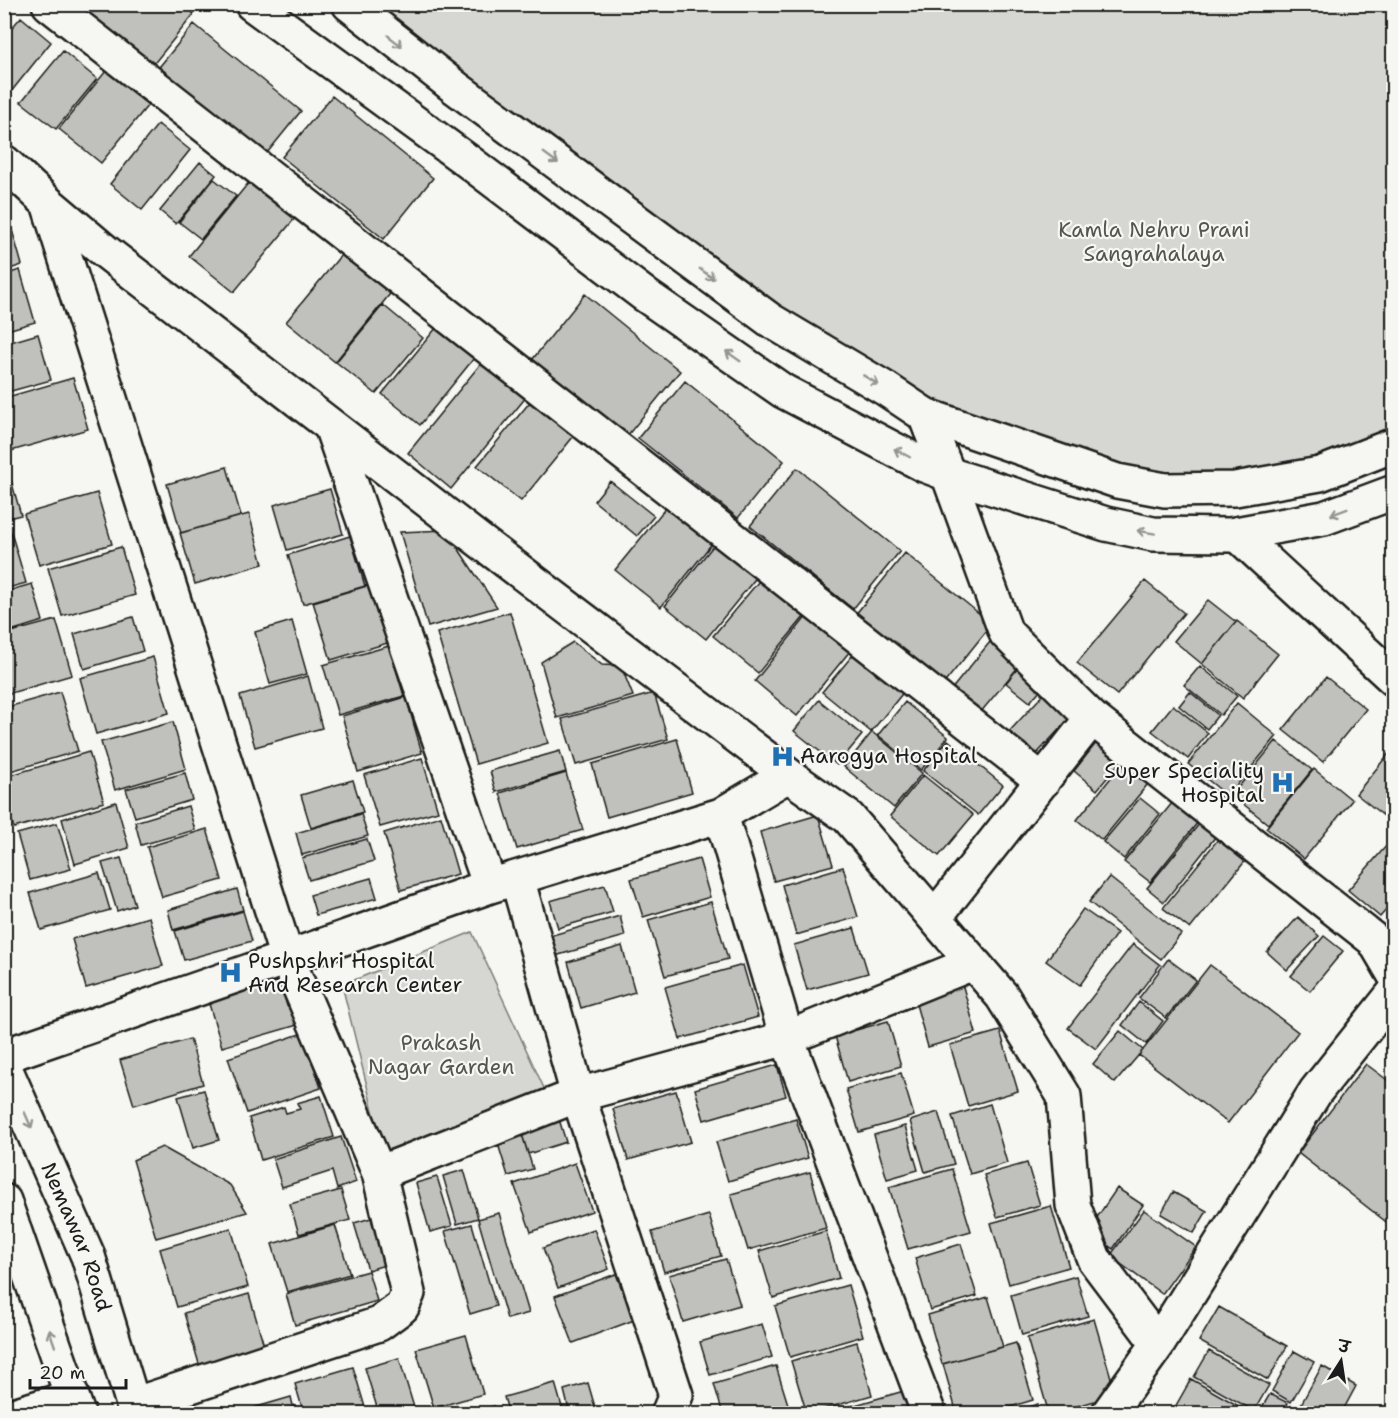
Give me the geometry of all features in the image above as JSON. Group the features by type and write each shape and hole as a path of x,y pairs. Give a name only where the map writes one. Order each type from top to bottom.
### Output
{"street":[{"path":"49,4 1043,781"},
{"path":"252,4 469,162 645,295 783,391 924,465 1115,526 1153,534 1237,534 1324,518 1394,492"},
{"path":"349,4 456,88 770,320 925,415 1118,481 1165,490 1235,489 1320,474 1394,445"},
{"path":"4,162 115,260 480,541 788,775 848,817 1002,996 1064,1096 1073,1205 1094,1259 1158,1344"},
{"path":"48,203 286,958 379,1173 408,1293 402,1307 379,1324 135,1409"},
{"path":"925,415 1006,633 1092,717 1374,940 1394,974"},
{"path":"331,426 503,882 578,1095 676,1395 668,1413"},
{"path":"1237,534 1394,680"},
{"path":"934,917 1092,717"},
{"path":"4,1056 503,882 721,815 788,775"},
{"path":"721,815 787,1038 929,1413"},
{"path":"379,1173 578,1095 787,1038 973,963"},
{"path":"1108,1413 1158,1344 1316,1091 1394,993"},
{"name":"Nemawar Road","path":"4,1066 88,1256 135,1409"},
{"path":"4,1201 75,1405 17,1413"}],"green space":[{"name":"Kamla Nehru Prani Sangrahalaya","path":"349,5 1393,5 1393,445 1165,490 925,415"},
{"name":"Prakash Nagar Garden","path":"472,932 549,1099 386,1163 342,985"}],"building":[{"path":"75,4 182,4 194,14 152,66"},
{"path":"21,17 51,42 6,98 4,97 4,37"},
{"path":"194,24 301,111 263,158 156,71"},
{"path":"63,51 97,79 56,129 21,102"},
{"path":"106,71 148,105 101,163 59,129"},
{"path":"332,96 433,178 384,239 282,157"},
{"path":"158,124 190,150 142,210 110,184"},
{"path":"200,162 216,175 176,224 160,211"},
{"path":"254,176 300,212 234,292 189,256"},
{"path":"214,179 236,196 201,239 179,222"},
{"path":"9,219 22,265 4,271 4,221"},
{"path":"350,244 398,284 335,362 286,322"},
{"path":"20,270 35,322 4,331 4,275"},
{"path":"585,294 680,371 627,436 532,360"},
{"path":"383,305 423,338 376,394 336,362"},
{"path":"441,322 479,352 420,425 382,394"},
{"path":"38,334 51,380 4,393 4,344"},
{"path":"483,361 527,396 451,489 408,453"},
{"path":"73,378 88,429 4,453 4,398"},
{"path":"685,381 784,461 738,518 638,438"},
{"path":"530,402 573,437 521,501 477,466"},
{"path":"4,466 7,466 21,515 4,519"},
{"path":"227,467 241,516 181,533 167,484"},
{"path":"797,468 900,551 853,609 750,526"},
{"path":"610,481 654,516 637,536 594,501"},
{"path":"330,489 343,534 287,550 274,505"},
{"path":"97,493 112,544 39,565 24,514"},
{"path":"668,505 714,541 661,607 615,570"},
{"path":"249,514 263,564 195,584 180,533"},
{"path":"446,530 497,607 428,627 400,532"},
{"path":"11,532 26,583 4,589 4,534"},
{"path":"350,536 365,586 303,604 288,555"},
{"path":"717,541 759,574 706,639 665,606"},
{"path":"121,547 135,595 62,616 48,568"},
{"path":"905,553 992,624 942,686 855,615"},
{"path":"759,581 804,617 758,673 713,636"},
{"path":"1145,581 1184,613 1117,695 1077,663"},
{"path":"377,583 394,641 331,660 313,602"},
{"path":"32,584 43,621 4,633 4,592"},
{"path":"1208,600 1236,622 1202,664 1174,641"},
{"path":"510,612 548,743 476,764 437,633"},
{"path":"807,616 850,651 797,716 755,681"},
{"path":"133,617 143,651 84,669 74,634"},
{"path":"56,620 72,675 4,695 4,634"},
{"path":"292,621 307,674 270,684 255,632"},
{"path":"1237,621 1278,654 1243,698 1202,664"},
{"path":"994,637 1024,660 980,713 951,690"},
{"path":"573,642 602,665 621,666 633,696 557,718 541,662"},
{"path":"389,646 404,696 338,715 323,665"},
{"path":"857,650 906,689 871,732 822,692"},
{"path":"153,657 169,713 96,734 80,678"},
{"path":"1022,663 1046,683 1030,702 1006,683"},
{"path":"1200,666 1237,696 1221,715 1184,685"},
{"path":"308,676 322,728 255,747 240,696"},
{"path":"1326,677 1366,709 1323,762 1283,730"},
{"path":"1050,687 1076,711 1033,758 1007,734"},
{"path":"60,692 78,751 4,773 4,708"},
{"path":"1190,692 1218,715 1207,729 1179,706"},
{"path":"654,693 668,739 576,765 562,719"},
{"path":"406,697 422,753 358,772 342,716"},
{"path":"819,700 862,735 837,765 794,731"},
{"path":"905,702 948,737 921,770 878,735"},
{"path":"1237,703 1277,736 1228,796 1188,764"},
{"path":"1173,705 1208,733 1188,759 1152,731"},
{"path":"173,722 186,769 115,790 101,742"},
{"path":"872,732 922,773 894,808 844,767"},
{"path":"1101,737 1125,756 1097,790 1074,771"},
{"path":"677,739 692,792 607,817 592,764"},
{"path":"948,740 1003,785 978,815 923,771"},
{"path":"1276,741 1312,770 1268,824 1232,795"},
{"path":"1394,747 1394,824 1356,794"},
{"path":"560,751 566,772 496,792 490,771"},
{"path":"89,752 104,802 14,828 4,797 4,777"},
{"path":"422,758 438,811 380,827 364,775"},
{"path":"1126,759 1152,779 1102,840 1077,820"},
{"path":"1314,769 1352,800 1304,859 1266,828"},
{"path":"185,773 192,800 135,817 126,789"},
{"path":"566,773 583,830 517,849 500,793"},
{"path":"923,775 973,815 939,856 890,816"},
{"path":"353,780 363,812 311,828 301,795"},
{"path":"1177,797 1202,817 1150,882 1124,862"},
{"path":"1140,798 1160,814 1124,859 1103,842"},
{"path":"116,802 129,848 75,864 62,819"},
{"path":"188,806 195,830 141,845 135,822"},
{"path":"361,814 368,836 302,855 296,833"},
{"path":"818,815 833,865 774,881 760,832"},
{"path":"441,816 458,874 401,890 384,833"},
{"path":"57,823 71,869 30,880 17,834"},
{"path":"1200,823 1216,836 1164,902 1147,888"},
{"path":"207,829 222,880 162,897 147,847"},
{"path":"1394,837 1394,901 1380,917 1348,890"},
{"path":"1219,838 1246,860 1190,929 1163,908"},
{"path":"367,839 374,861 309,880 302,858"},
{"path":"121,858 135,905 117,911 102,863"},
{"path":"699,859 710,897 643,917 631,879"},
{"path":"843,867 858,917 796,935 782,885"},
{"path":"99,873 110,910 41,930 30,893"},
{"path":"1109,877 1181,934 1161,959 1089,902"},
{"path":"371,878 377,898 316,915 310,895"},
{"path":"605,885 613,912 558,928 550,901"},
{"path":"237,889 243,910 173,930 168,910"},
{"path":"711,902 728,959 665,976 648,920"},
{"path":"1083,909 1117,933 1080,985 1046,961"},
{"path":"243,911 252,941 184,960 175,931"},
{"path":"620,916 625,936 555,956 549,936"},
{"path":"149,917 163,966 86,988 72,939"},
{"path":"1298,917 1319,936 1287,970 1267,952"},
{"path":"854,928 868,973 807,990 794,945"},
{"path":"1324,936 1343,951 1310,991 1291,976"},
{"path":"1133,944 1160,965 1096,1049 1068,1028"},
{"path":"622,946 635,992 581,1008 568,962"},
{"path":"1168,959 1196,980 1166,1018 1139,998"},
{"path":"743,965 758,1017 680,1039 665,987"},
{"path":"1210,965 1298,1032 1228,1123 1139,1055"},
{"path":"960,976 976,1033 928,1047 912,990"},
{"path":"280,981 287,1006 295,1004 301,1024 222,1047 206,994 221,989 224,997"},
{"path":"1139,1002 1163,1021 1146,1044 1122,1025"},
{"path":"888,1021 901,1066 848,1082 835,1036"},
{"path":"1000,1031 1018,1091 968,1106 950,1045"},
{"path":"1120,1031 1143,1050 1115,1083 1093,1064"},
{"path":"303,1033 321,1088 247,1113 228,1058"},
{"path":"190,1039 203,1084 134,1105 120,1060"},
{"path":"1366,1064 1394,1085 1394,1228 1298,1153"},
{"path":"777,1065 786,1096 704,1120 695,1089"},
{"path":"901,1073 914,1116 859,1132 846,1089"},
{"path":"204,1090 219,1140 193,1148 178,1097"},
{"path":"676,1091 691,1142 628,1160 613,1109"},
{"path":"321,1096 334,1137 261,1160 249,1118 284,1107 286,1113 300,1109 297,1103"},
{"path":"990,1104 1007,1163 970,1174 952,1116"},
{"path":"938,1112 954,1164 925,1172 910,1121"},
{"path":"559,1119 566,1142 528,1154 521,1131"},
{"path":"796,1119 808,1158 728,1181 716,1142"},
{"path":"905,1126 918,1170 887,1179 874,1135"},
{"path":"494,1131 521,1131 533,1169 508,1176"},
{"path":"341,1137 356,1182 337,1189 332,1171 282,1187 273,1159"},
{"path":"162,1147 230,1185 247,1212 156,1238 133,1160"},
{"path":"575,1163 592,1211 531,1232 514,1184"},
{"path":"1027,1163 1040,1205 997,1217 984,1175"},
{"path":"952,1169 971,1231 908,1249 889,1187"},
{"path":"464,1170 478,1218 457,1224 443,1176"},
{"path":"810,1172 826,1228 748,1250 731,1194"},
{"path":"437,1177 452,1226 430,1232 416,1183"},
{"path":"1117,1188 1143,1205 1113,1249 1087,1232"},
{"path":"341,1190 350,1220 299,1234 290,1204"},
{"path":"1173,1192 1207,1211 1194,1233 1161,1214"},
{"path":"1051,1206 1069,1267 1009,1284 991,1223"},
{"path":"1144,1210 1196,1247 1162,1294 1110,1256"},
{"path":"499,1213 529,1313 507,1319 478,1219"},
{"path":"709,1215 721,1256 664,1272 652,1232"},
{"path":"371,1218 385,1265 368,1270 354,1223"},
{"path":"472,1224 496,1306 470,1314 445,1231"},
{"path":"335,1225 350,1274 287,1292 272,1244"},
{"path":"231,1228 248,1287 177,1307 160,1249"},
{"path":"594,1229 609,1269 558,1288 543,1248"},
{"path":"826,1231 839,1278 773,1298 759,1251"},
{"path":"961,1244 977,1296 930,1310 915,1258"},
{"path":"726,1259 740,1305 683,1322 669,1275"},
{"path":"368,1271 377,1301 295,1325 286,1294"},
{"path":"616,1274 634,1320 573,1343 555,1296"},
{"path":"1076,1276 1088,1316 1022,1335 1011,1295"},
{"path":"848,1285 863,1336 790,1357 775,1306"},
{"path":"249,1294 265,1349 200,1367 184,1313"},
{"path":"988,1297 1003,1347 942,1364 928,1315"},
{"path":"1219,1307 1287,1346 1268,1380 1199,1341"},
{"path":"1094,1319 1116,1395 1049,1414 1027,1338"},
{"path":"762,1324 772,1357 710,1375 700,1342"},
{"path":"466,1335 483,1394 434,1408 416,1349"},
{"path":"857,1342 872,1395 807,1414 791,1361"},
{"path":"1016,1343 1033,1400 987,1414 957,1414 943,1364"},
{"path":"1209,1351 1269,1385 1254,1411 1194,1377"},
{"path":"1294,1351 1314,1362 1291,1402 1272,1391"},
{"path":"399,1358 416,1414 379,1414 365,1368"},
{"path":"776,1366 791,1414 723,1414 714,1384"},
{"path":"1322,1366 1356,1386 1341,1414 1308,1414 1299,1408"},
{"path":"353,1367 367,1414 304,1414 295,1384"},
{"path":"1191,1379 1251,1414 1183,1414 1174,1409"},
{"path":"555,1383 564,1414 509,1414 504,1397"},
{"path":"588,1383 597,1414 570,1414 564,1390"},
{"path":"904,1391 911,1414 835,1414 834,1411"},
{"path":"1270,1394 1288,1403 1282,1414 1258,1414"},
{"path":"291,1397 295,1414 233,1414"},
{"path":"1038,1404 1041,1414 1012,1414 1011,1412"},
{"path":"494,1406 497,1414 470,1414"}],"place":[{"name":"Aarogya Hospital","path":"782,756"},
{"name":"Super Speciality Hospital","path":"1282,783"},
{"name":"Pushpshri Hospital And Research Center","path":"230,973"}]}
